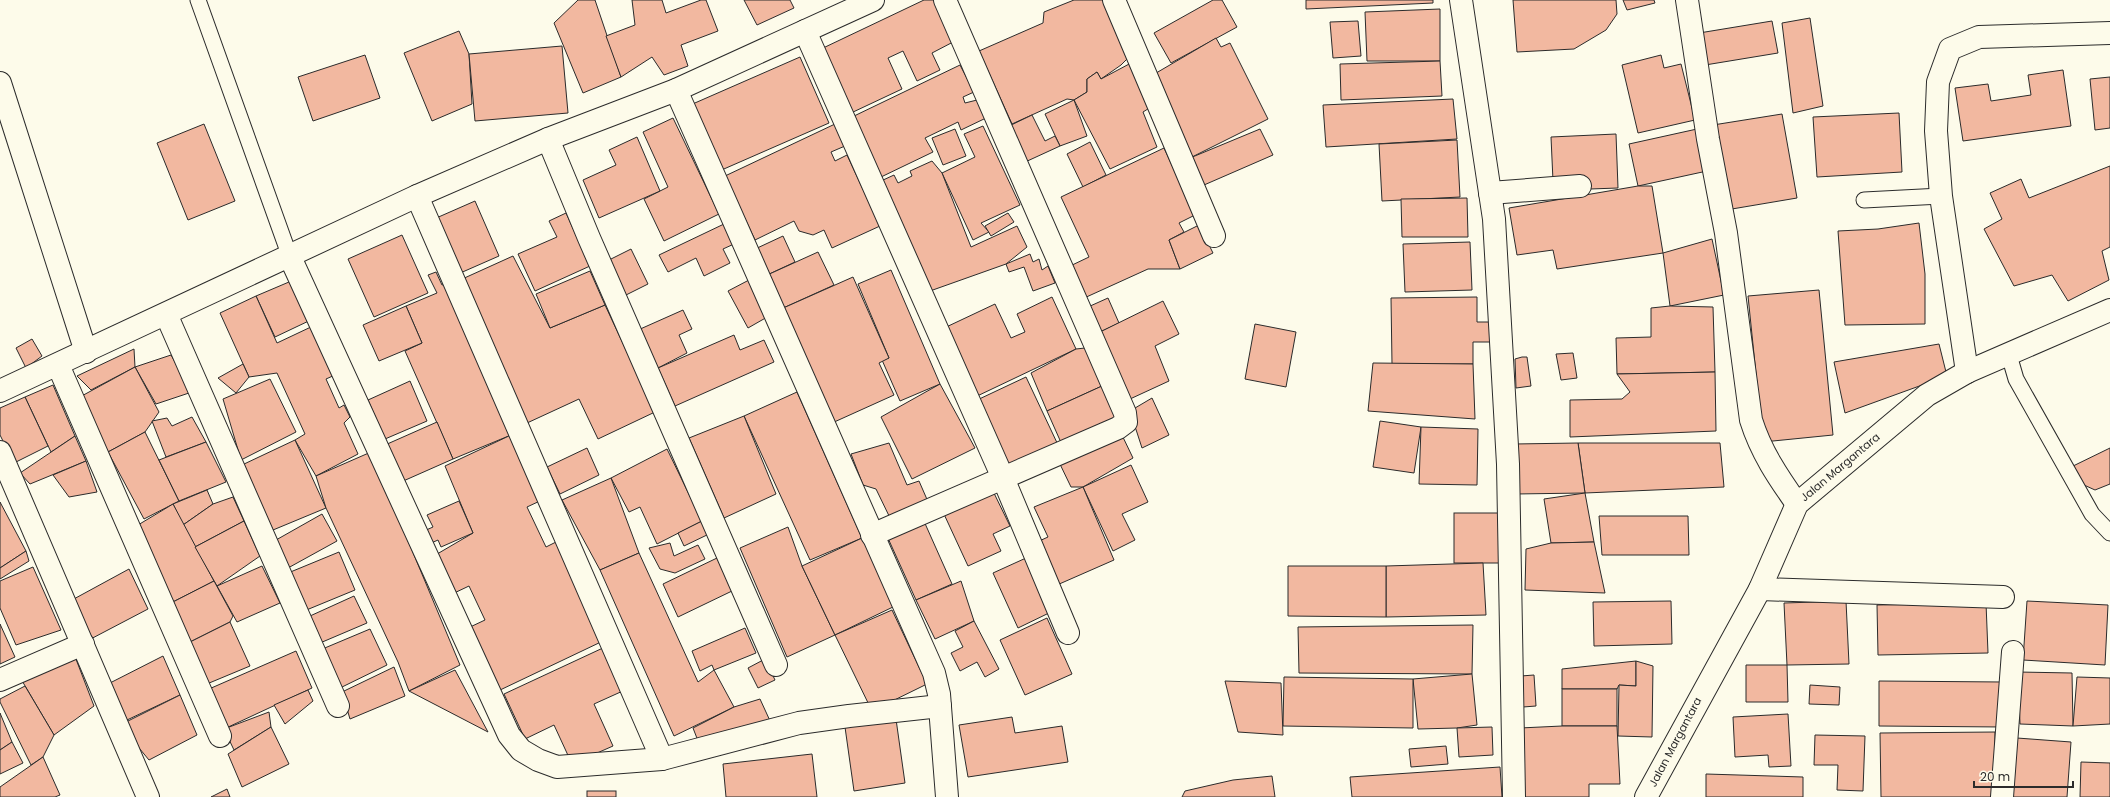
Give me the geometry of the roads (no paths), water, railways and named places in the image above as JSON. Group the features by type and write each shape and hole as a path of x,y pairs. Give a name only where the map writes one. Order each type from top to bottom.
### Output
{"street":[{"path":"0,391 417,196 548,139 676,90 873,0"},
{"path":"872,535 1118,428 1126,422 945,0"},
{"path":"1114,0 1214,236"},
{"path":"1461,0 1494,219 1508,464 1514,797"},
{"path":"1687,0 1708,139 1726,233 1751,420 1757,440 1770,466 1797,504"},
{"path":"805,31 1003,478 1068,633"},
{"path":"1966,372 1941,196 1936,102 1938,82 1950,49 1979,37 2110,32"},
{"path":"0,83 86,352"},
{"path":"676,90 934,673 940,706 948,797"},
{"path":"548,139 589,238 776,665"},
{"path":"1490,193 1580,186"},
{"path":"417,196 662,759"},
{"path":"290,256 509,735 521,750 538,760 557,767 662,759 799,723 940,706"},
{"name":"Jalan Margantara","path":"1646,797 1760,589 1797,504 1912,406 1927,395 1966,372 2009,355 2110,310"},
{"path":"166,314 338,706"},
{"path":"58,365 220,736"},
{"path":"0,452 148,797"},
{"path":"1760,589 2003,597"},
{"path":"0,680 83,644"},
{"path":"2002,797 2013,652"}],"lane":[{"path":"198,0 290,256"},
{"path":"1864,200 1941,196"},
{"path":"2009,355 2016,379 2088,508 2110,532"}]}
